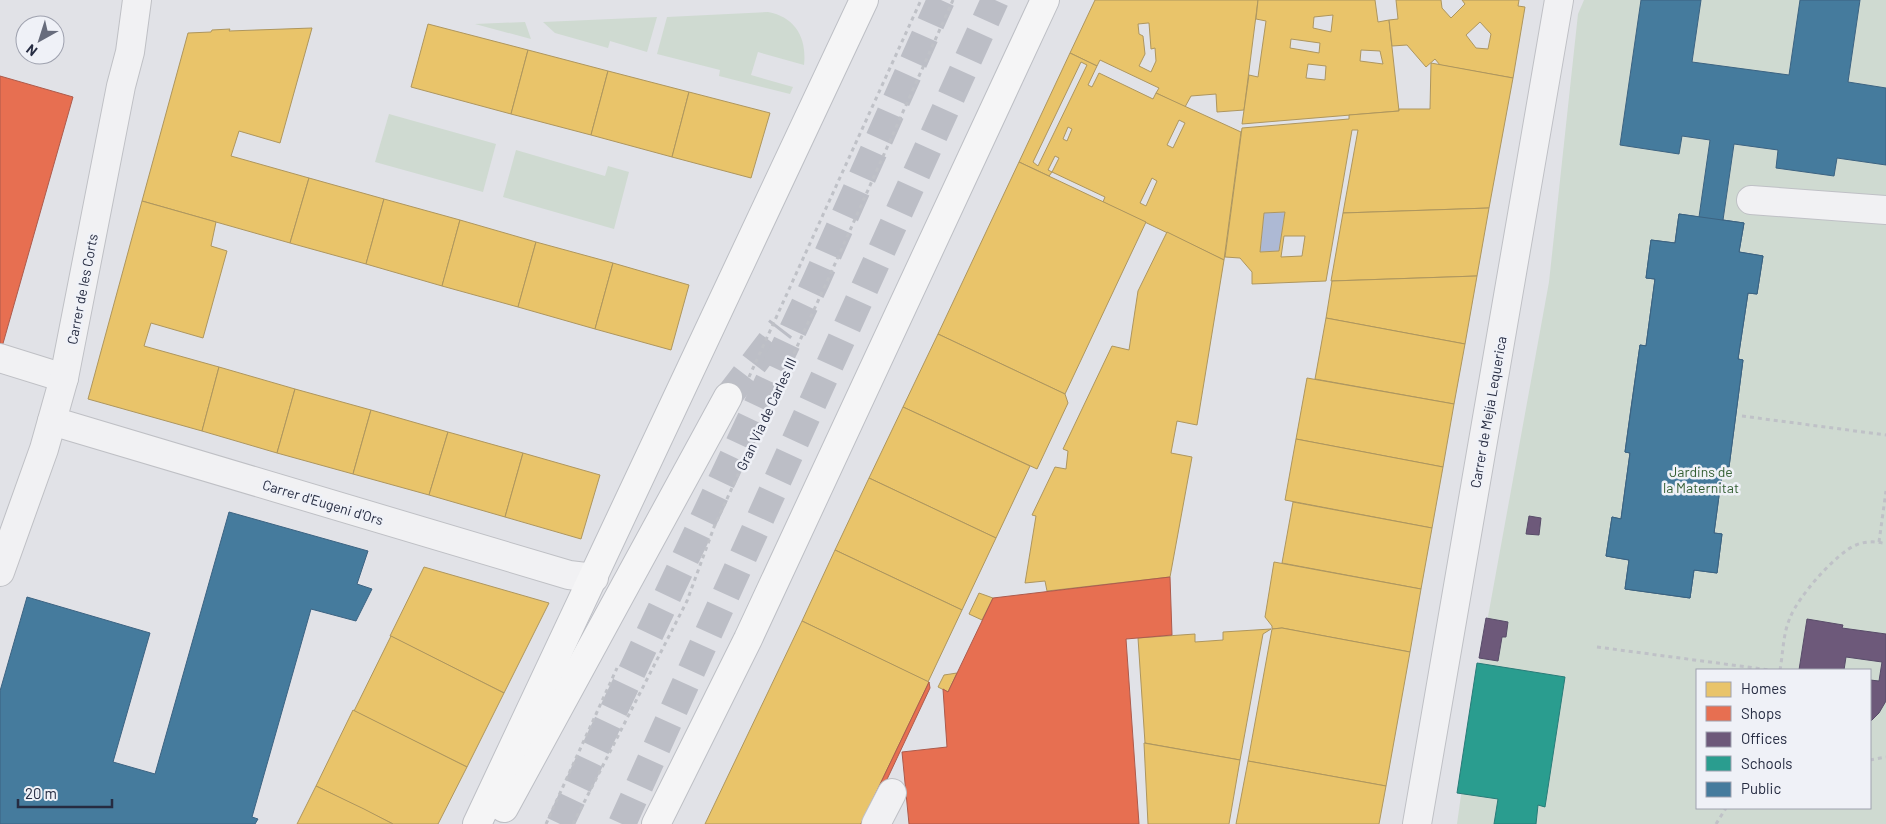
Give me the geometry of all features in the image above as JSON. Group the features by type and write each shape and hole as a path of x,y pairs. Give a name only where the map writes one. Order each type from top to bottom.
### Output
{"main road":[{"path":"477,824 864,0"},
{"path":"656,824 748,639 1045,0"},
{"path":"494,824 728,397"}],"street":[{"name":"Carrer de les Corts","path":"0,572 52,421 64,378 121,86 130,52 137,0"},
{"name":"Carrer de Mejía Lequerica","path":"1418,824 1558,0"},
{"path":"1751,200 1886,210"},
{"path":"0,358 64,378"},
{"name":"Carrer d'Eugeni d'Ors","path":"52,421 569,575 594,578"},
{"path":"876,824 892,793"}],"path":[{"name":"Gran Via de Carles III","path":"574,824 687,601 714,527 826,284 953,0"},
{"path":"1742,416 1886,435"},
{"path":"1879,542 1886,491"},
{"path":"1780,669 1789,619 1804,595 1842,554 1865,542 1886,544"},
{"path":"1597,647 1762,669"},
{"path":"1871,760 1886,757"},
{"path":"1716,824 1725,809"}],"green space":[{"name":"Jardins de la Maternitat","path":"1584,0 1886,0 1886,824 1457,824 1479,666 1549,282 1578,14"},
{"path":"768,12 786,19 798,31 804,46 804,65 758,52 751,75 793,87 790,94 719,76 720,70 657,54 667,17"},
{"path":"657,17 647,52 610,41 608,48 555,33 543,22"},
{"path":"525,22 531,39 475,24"},
{"path":"389,114 496,144 483,192 375,162"},
{"path":"516,150 605,176 608,166 629,172 614,229 503,197"}],"water":[{"path":"1285,212 1279,251 1260,252 1264,213"}],"building: Homes":[{"path":"1095,0 1258,0 1244,110 1217,112 1216,94 1191,96 1185,107 1156,93 1159,88 1100,60 1097,66 1070,53","holes":["1149,23 1151,49 1155,48 1156,61 1151,72 1139,66 1145,54 1143,36 1139,34 1138,24"]},
{"path":"1258,0 1375,0 1378,22 1389,20 1399,111 1242,124 1249,75 1258,77 1266,21 1256,19","holes":["1333,15 1331,32 1313,28 1314,17","1291,39 1320,43 1319,53 1290,48","1361,50 1380,51 1383,64 1360,61","1308,64 1326,66 1325,80 1306,78"]},
{"path":"1396,0 1441,0 1442,8 1451,18 1465,4 1462,0 1519,0 1518,6 1525,7 1513,78 1440,65 1435,59 1426,67 1407,45 1392,46 1389,20 1398,19","holes":["1480,22 1491,34 1488,49 1476,48 1466,35"]},
{"path":"428,24 528,50 511,114 411,87"},
{"path":"312,28 280,143 239,131 231,156 309,178 290,243 142,201 188,33 230,29 229,31"},
{"path":"528,50 608,71 591,135 511,114"},
{"path":"1070,53 1097,66 1088,85 1092,87 1099,73 1153,99 1156,93 1241,132 1224,260 1103,202 1105,197 1052,172 1049,176 1019,162","holes":["1081,62 1087,65 1038,166 1033,162","1179,120 1185,123 1173,148 1167,145","1068,127 1072,129 1067,141 1063,139","1055,156 1059,158 1052,172 1048,170","1152,178 1157,181 1146,206 1140,203"]},
{"path":"1431,63 1513,78 1489,208 1343,213 1358,130 1352,130 1326,281 1252,284 1252,272 1240,258 1225,257 1242,128 1349,119 1349,115 1399,111 1399,109 1430,109","holes":["1285,212 1279,251 1260,252 1264,213","1284,236 1305,236 1302,256 1281,257"]},
{"path":"608,71 689,92 672,157 591,135"},
{"path":"689,92 770,113 751,178 672,157"},
{"path":"1019,162 1146,222 1065,394 938,334"},
{"path":"309,178 384,199 366,264 290,243"},
{"path":"384,199 460,220 442,286 366,264"},
{"path":"142,201 216,222 211,246 227,251 203,338 151,323 144,346 219,367 202,431 88,399"},
{"path":"1489,208 1477,276 1331,281 1343,213"},
{"path":"460,220 536,242 518,307 442,286"},
{"path":"1167,232 1224,260 1197,425 1177,421 1171,453 1192,457 1170,577 1047,591 1045,581 1025,583 1036,516 1032,515 1055,467 1066,469 1068,451 1063,449 1112,346 1129,350 1138,291"},
{"path":"536,242 613,263 595,329 518,307"},
{"path":"613,263 689,285 671,350 595,329"},
{"path":"1477,276 1465,344 1326,318 1332,281"},
{"path":"1326,318 1465,344 1454,404 1315,379"},
{"path":"938,334 1065,394 1068,403 1037,469 903,407"},
{"path":"219,367 295,389 277,453 202,431"},
{"path":"1307,378 1454,404 1443,467 1296,439"},
{"path":"295,389 371,410 353,474 277,453"},
{"path":"903,407 1030,466 996,538 869,478"},
{"path":"371,410 448,432 429,495 353,474"},
{"path":"448,432 523,453 505,517 429,495"},
{"path":"1296,439 1443,467 1432,528 1285,500"},
{"path":"523,453 600,475 581,539 505,517"},
{"path":"869,478 996,538 962,610 835,550"},
{"path":"1293,502 1432,528 1421,589 1282,563"},
{"path":"835,550 962,610 928,682 802,621"},
{"path":"1274,562 1421,589 1410,652 1282,628 1272,629 1272,626 1265,617"},
{"path":"424,567 549,603 504,693 390,636"},
{"path":"979,593 993,598 982,620 969,614"},
{"path":"802,621 929,682 861,824 705,824"},
{"path":"1282,628 1410,652 1386,786 1248,761 1272,629"},
{"path":"1271,629 1263,634 1240,760 1145,743 1138,638 1195,634 1195,642 1223,640 1223,632"},
{"path":"391,636 504,693 467,767 354,711"},
{"path":"957,673 948,692 938,687 944,675"},
{"path":"353,710 467,767 438,824 393,824 316,786"},
{"path":"1144,743 1240,760 1229,824 1148,824"},
{"path":"1248,761 1386,786 1379,824 1236,824"},
{"path":"316,786 364,809 393,824 297,824"}],"building: Shops":[{"path":"0,76 73,97 2,347 0,347"},
{"path":"1170,577 1172,635 1126,639 1139,824 909,824 902,752 947,747 943,689 948,692 993,598"},
{"path":"929,682 930,688 866,824 861,824"}],"building: Offices":[{"path":"1529,516 1541,518 1539,535 1526,534"},
{"path":"1486,618 1508,622 1506,637 1502,637 1498,661 1479,658"},
{"path":"1807,619 1843,625 1842,628 1886,634 1886,701 1879,713 1871,720 1871,680 1879,681 1882,662 1846,657 1844,669 1799,669"}],"building: Schools":[{"path":"1477,663 1565,677 1545,807 1538,805 1536,824 1494,824 1498,799 1457,793"}],"building: Public":[{"path":"1641,0 1701,0 1692,62 1789,75 1800,0 1860,0 1848,82 1886,88 1886,165 1837,158 1834,176 1776,168 1778,150 1734,144 1723,220 1744,223 1739,252 1763,256 1757,294 1748,293 1738,359 1743,360 1729,467 1723,466 1714,533 1722,534 1717,573 1694,570 1690,598 1625,589 1629,560 1606,556 1612,517 1621,519 1630,453 1625,452 1640,345 1646,346 1655,279 1646,278 1651,240 1675,243 1679,214 1699,217 1710,140 1682,136 1679,154 1620,145","holes":["1661,377 1715,384 1708,435 1655,428 1657,412 1660,412 1663,391 1659,391"]},
{"path":"1679,214 1744,223 1739,252 1763,256 1757,294 1748,293 1738,359 1743,360 1729,467 1723,466 1714,533 1722,534 1717,573 1694,570 1690,598 1625,589 1629,560 1606,556 1612,517 1621,519 1630,453 1625,452 1640,345 1646,346 1655,279 1646,278 1651,240 1675,243"},
{"path":"229,512 368,551 357,584 372,589 356,621 311,609 252,817 258,819 255,824 0,824 0,691 27,597 150,633 113,762 155,774"}],"tunnel":[{"path":"560,824 816,281 941,0"},
{"path":"622,824 995,0"},
{"path":"728,397 781,328"}]}
